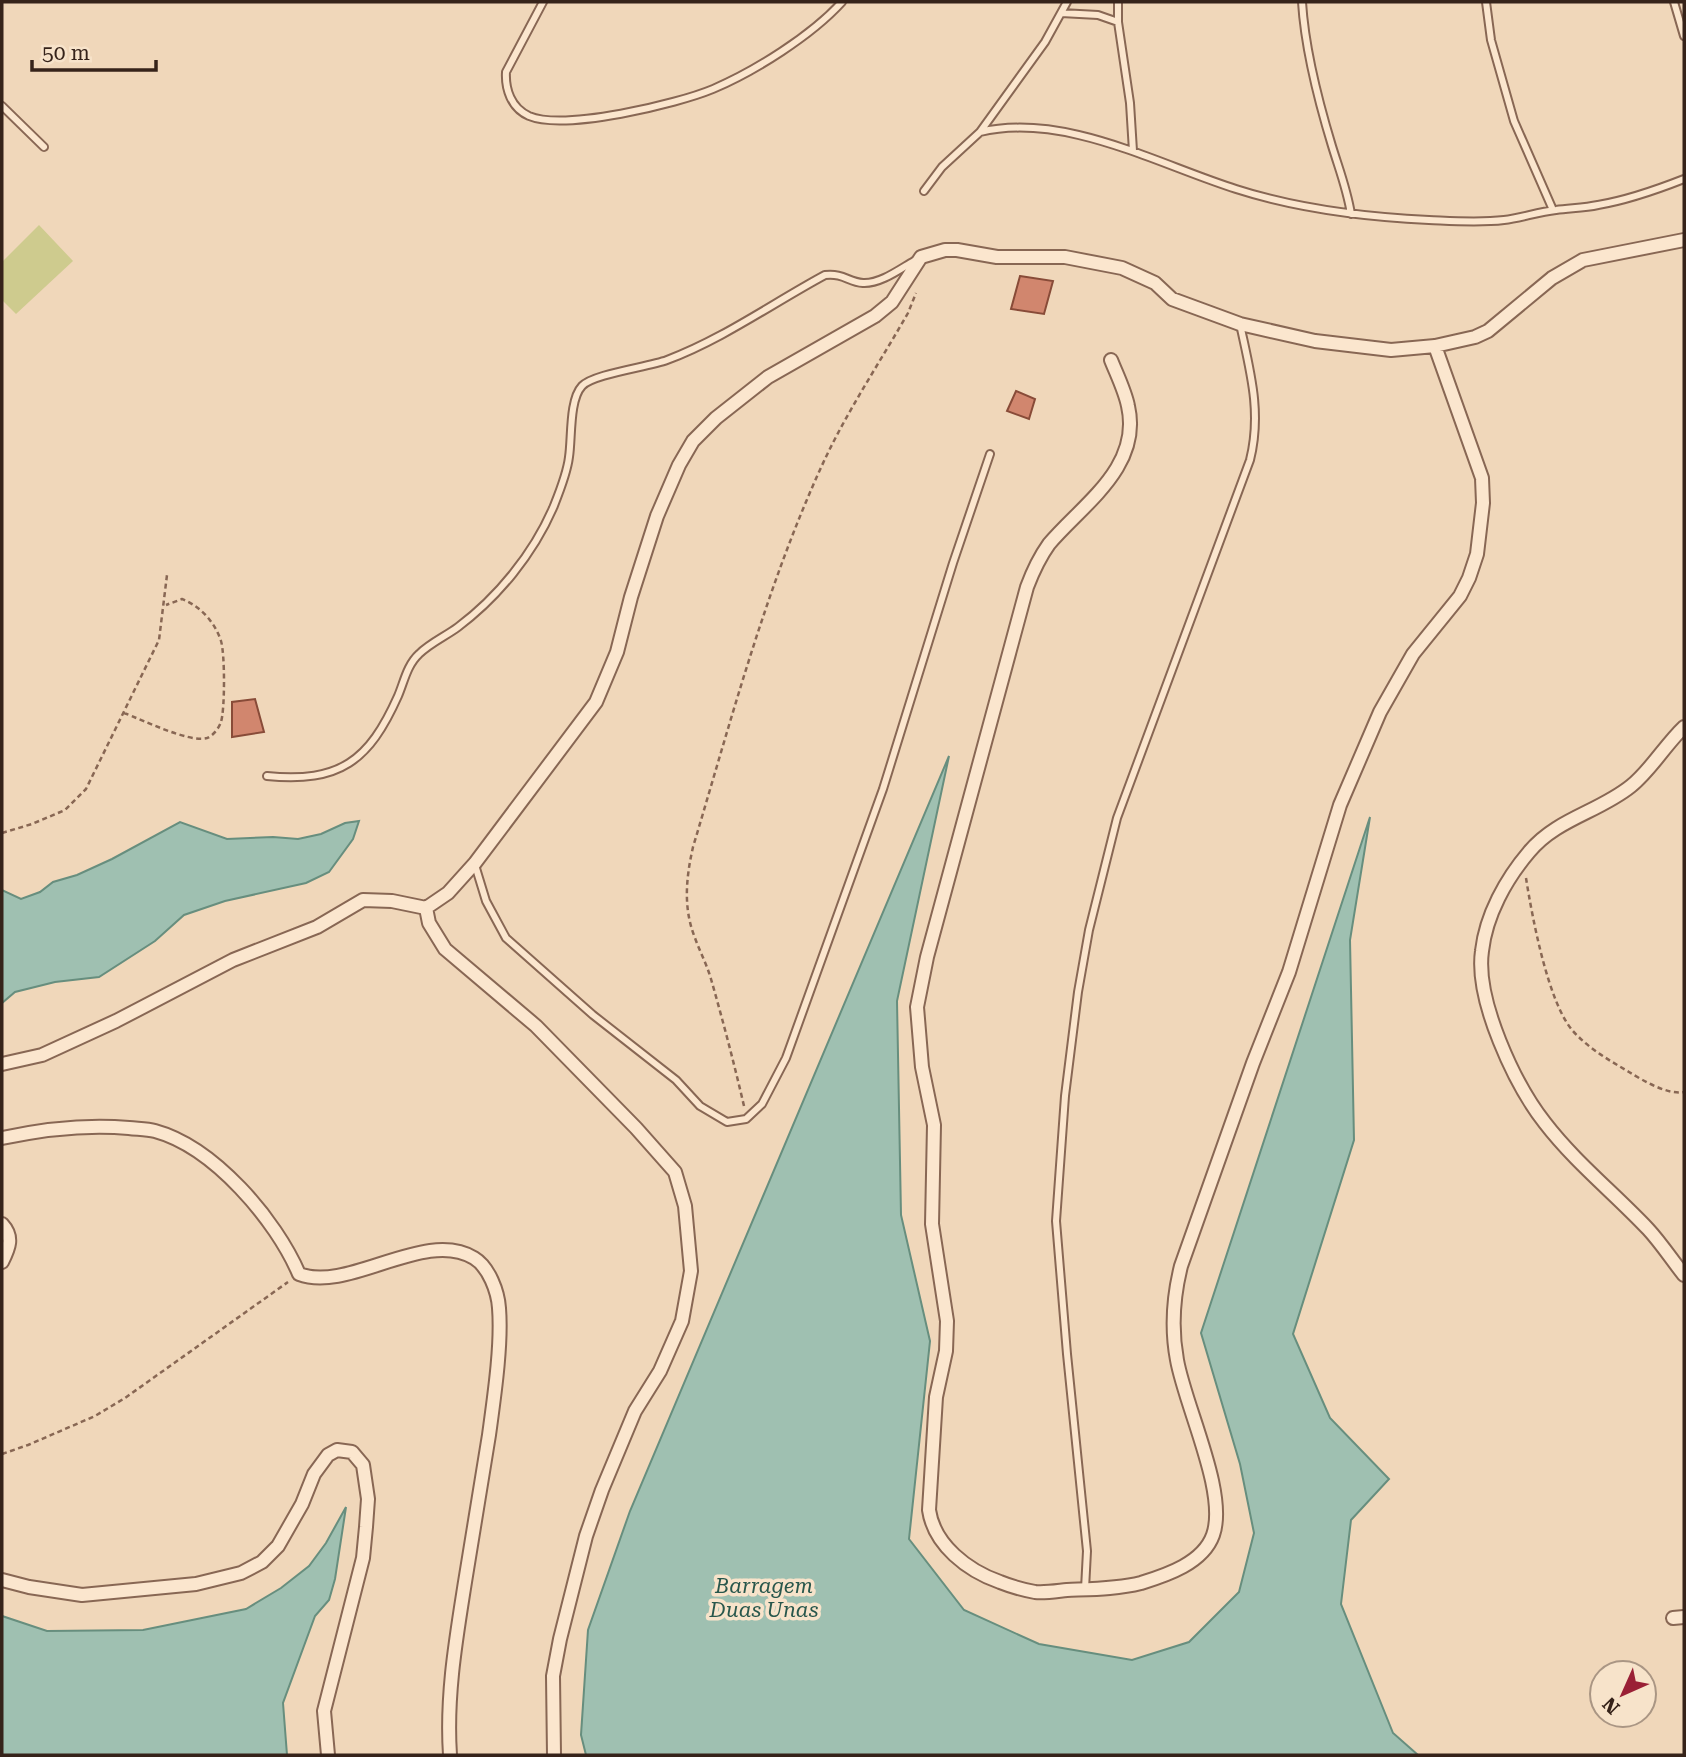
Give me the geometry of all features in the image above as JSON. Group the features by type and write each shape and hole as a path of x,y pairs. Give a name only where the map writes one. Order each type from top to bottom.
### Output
{"street":[{"path":"2,1064 42,1055 116,1021 233,960 317,927 363,900 392,901 426,908 448,893 475,863 596,702 617,652 657,516 679,465 694,442 716,418 768,377 875,316 892,302 920,257 945,250 957,250 997,257 1065,257 1122,268 1155,283 1172,299 1240,324 1315,341 1376,350 1406,350 1475,337 1488,331 1552,278 1583,260 1684,240"},
{"path":"1111,360 1129,407 1128,442 1116,471 1049,544 1035,564 927,957 917,1007 922,1067 934,1125 932,1224 947,1321 946,1351 936,1397 929,1510 931,1523 944,1546 981,1574 1036,1592 1130,1585 1162,1577 1186,1564 1207,1547 1213,1534 1217,1504 1177,1362 1172,1317 1175,1292 1181,1266 1253,1063 1289,972 1340,805 1380,712 1413,654 1460,596 1477,554 1483,503 1482,478 1436,346"},
{"path":"1684,727 1632,785 1541,838 1505,885 1491,916 1481,952 1484,985 1494,1023 1520,1086 1544,1121 1579,1163 1651,1231 1684,1275"},
{"path":"426,908 429,923 445,949 536,1026 675,1172 685,1206 691,1271 682,1321 660,1371 635,1411 586,1536 559,1639 553,1676 555,1755"},
{"path":"2,1138 34,1131 102,1126 155,1130 184,1143 221,1169 249,1198 290,1254 299,1274 312,1279 332,1277 405,1255 454,1251 475,1258 492,1279 499,1307 494,1399 452,1661 450,1755"},
{"path":"2,1224 7,1230 10,1245 2,1262"},
{"path":"2,1580 82,1595 196,1584 241,1573 261,1562 278,1546 302,1504 314,1474 328,1455 337,1450 352,1452 363,1465 368,1499 366,1527 363,1558 324,1711 328,1755"}],"lane":[{"path":"543,2 506,72 505,84 508,96 529,116 566,120 645,110 713,89 778,53 842,2"},
{"path":"924,191 942,167 980,132 1045,42 1067,2"},
{"path":"1118,2 1133,151"},
{"path":"1303,2 1312,73 1332,147 1348,191 1351,214"},
{"path":"1486,2 1491,40 1514,121 1553,210"},
{"path":"1674,2 1684,36"},
{"path":"1061,13 1098,15 1118,22"},
{"path":"2,106 44,147"},
{"path":"980,132 996,128 1026,128 1067,133 1133,151 1235,189 1287,203 1351,214 1405,219 1503,220 1553,210 1599,205 1643,195 1684,179"},
{"path":"267,776 320,775 338,769 366,750 377,738 409,667 419,653 460,625 512,575 537,539 554,505 569,461 575,399 579,389 589,380 641,368 703,344 825,275 838,273 863,284 879,280 920,257"},
{"path":"1085,1589 1087,1551 1066,1354 1056,1221 1066,1083 1089,930 1117,818 1250,460 1256,436 1253,384 1240,324"},
{"path":"475,863 486,901 506,938 593,1015 676,1080 700,1106 727,1122 746,1119 762,1104 786,1058 883,789 990,454"}],"path":[{"path":"746,1119 726,1029 709,970 694,936 687,911 688,868 760,624 785,558 825,460 908,313 916,293"},
{"path":"2,833 65,810 86,789 159,640 167,575"},
{"path":"124,713 196,738 207,737 215,732 221,723 224,687 222,642 207,616 194,603 182,599 165,605"},
{"path":"1528,853 1526,873 1531,914 1548,977 1571,1029 1584,1043 1637,1077 1660,1088 1684,1092"},
{"path":"2,1454 95,1416 125,1398 299,1274"}],"shaded area":[{"path":"39,225 73,261 16,314 2,300 2,262"}],"water":[{"name":"Barragem Duas Unas","path":"949,756 897,1001 901,1215 930,1341 909,1539 964,1610 1039,1644 1132,1660 1189,1642 1239,1592 1254,1533 1240,1464 1201,1333 1370,817 1350,940 1354,1140 1293,1334 1330,1418 1389,1479 1351,1520 1341,1604 1393,1733 1418,1755 586,1755 581,1735 588,1630 630,1511"},
{"path":"359,821 353,839 329,872 306,883 225,901 184,915 155,941 99,977 55,982 15,992 2,1003 2,890 21,899 40,892 53,882 77,875 112,859 180,822 227,839 298,839"},
{"path":"346,1507 335,1579 329,1600 315,1616 283,1703 287,1755 2,1755 2,1616 47,1631 143,1630 246,1609 281,1588 309,1566 326,1543"}],"building":[{"path":"1020,276 1053,281 1044,314 1011,309"},
{"path":"1016,391 1035,399 1029,419 1007,411"},
{"path":"255,699 264,732 232,737 232,702"}]}
